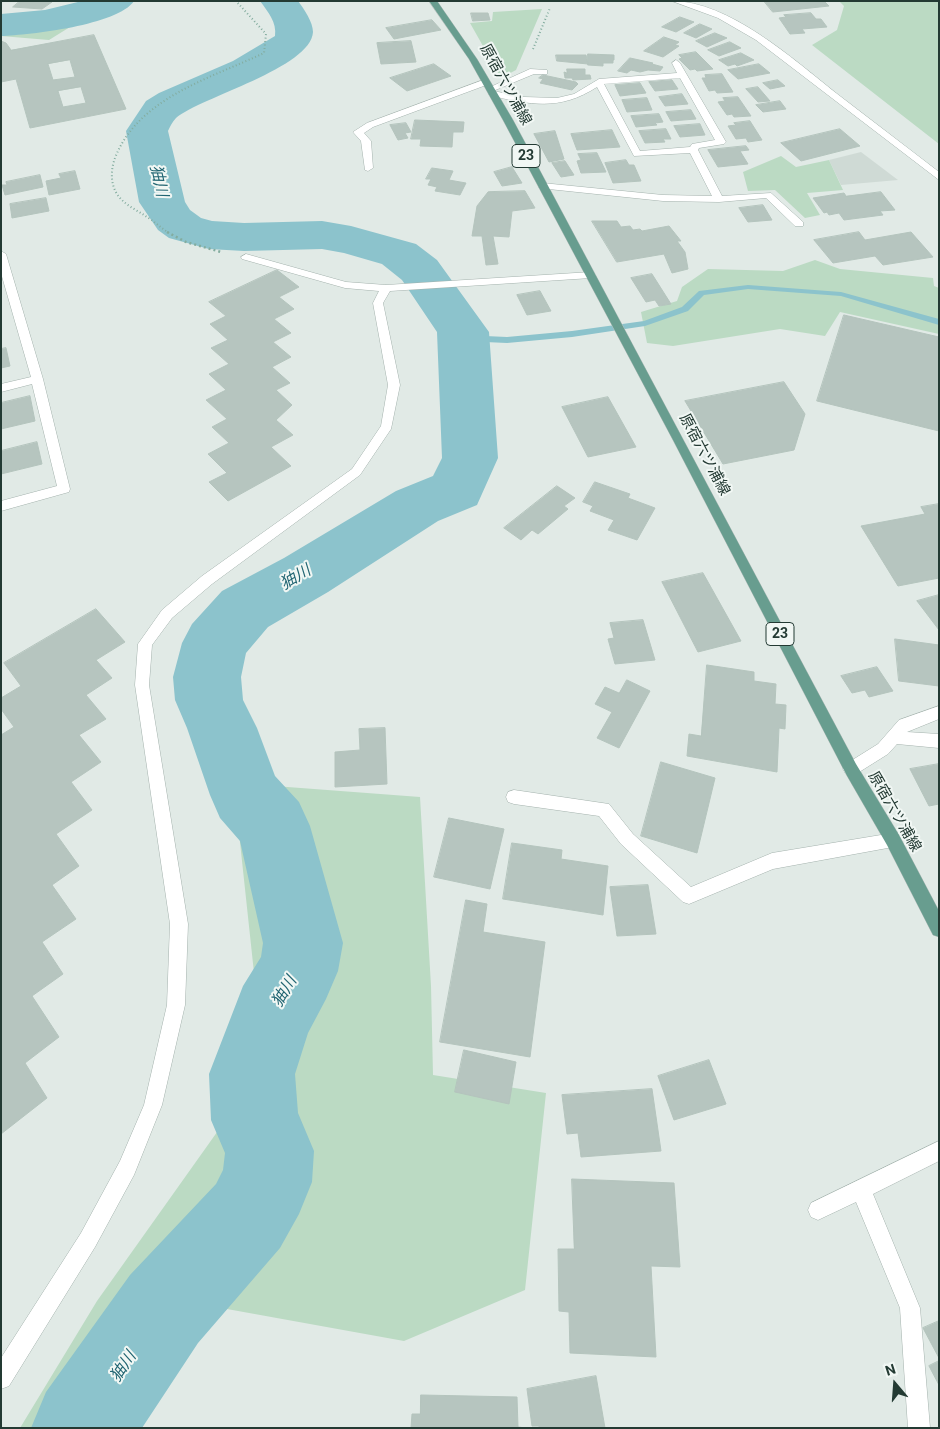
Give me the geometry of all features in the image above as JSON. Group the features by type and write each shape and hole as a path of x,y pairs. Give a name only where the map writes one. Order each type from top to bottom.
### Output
{"main road":[{"name":"原宿六ツ浦線","path":"434,1 460,38 489,88 591,275 851,769 893,840 939,928"}],"street":[{"path":"676,1 702,8 738,24 772,46 939,177"},
{"path":"676,63 721,142 695,146 694,150"},
{"path":"368,168 366,142 358,132 370,125 489,88 532,70 544,72"},
{"path":"489,88 524,100 557,101 577,96 599,82 682,75"},
{"path":"599,82 637,154 694,150"},
{"path":"694,150 719,199"},
{"path":"542,186 664,198 719,199 768,196 799,224"},
{"path":"1,254 7,295 37,379 64,489 1,506"},
{"path":"246,257 345,285 386,288 501,279 591,275"},
{"path":"1,1378 88,1240 127,1168 153,1105 176,1005 179,924 142,685 145,644 167,614 208,580 356,472 382,434 387,426 394,385 378,303 386,288"},
{"path":"1,388 37,379"},
{"path":"851,769 884,749 904,725 939,712"},
{"path":"893,737 939,741"},
{"path":"514,797 603,808 627,839 688,896 772,861 893,840"},
{"path":"818,1210 939,1150"},
{"path":"861,1190 910,1308 919,1428"}],"path":[{"path":"236,1 266,34 264,52 171,98 143,117 126,134 116,151 111,173 111,186 125,204 147,217 168,233 205,248 246,257"},
{"path":"532,70 529,59 550,8"}],"shaded area":[{"path":"861,152 898,180 841,185 829,160"}],"green space":[{"path":"84,1 112,1 49,40 1,36 1,18 58,10"},
{"path":"839,1 939,1 939,144 812,45 837,30 844,6"},
{"path":"542,9 516,70 501,78 470,23 492,21 493,12"},
{"path":"781,156 796,167 829,160 843,190 807,193 820,215 805,218 775,190 748,191 743,172"},
{"path":"815,260 840,269 933,278 934,286 939,288 939,334 840,312 825,336 780,329 673,346 647,343 641,312 677,301 682,287 708,269 783,271"},
{"path":"247,758 261,785 420,797 431,986 433,1075 546,1093 525,1290 404,1341 227,1309 105,1428 20,1428 97,1301 264,1066 239,833 216,791"}],"building":[{"path":"20,1 52,2 42,9 13,7"},
{"path":"764,1 824,1 829,6 773,12"},
{"path":"471,13 488,13 490,20 473,21"},
{"path":"811,13 816,19 821,19 827,27 802,29 805,33 790,34 779,18 786,17 784,15"},
{"path":"680,17 694,22 676,32 662,27"},
{"path":"432,20 441,30 394,39 386,28"},
{"path":"700,24 712,29 696,38 684,33"},
{"path":"715,33 727,38 707,47 696,41"},
{"path":"94,35 126,109 30,128 16,79 1,82 1,41 6,43 11,50","holes":["70,60 75,77 53,80 48,64","81,87 86,103 63,107 58,91"]},
{"path":"664,37 679,42 675,45 679,46 663,57 644,51"},
{"path":"411,41 416,62 381,64 377,43"},
{"path":"730,42 741,48 719,56 708,50"},
{"path":"696,52 713,69 690,70 679,59 682,58 679,55"},
{"path":"741,53 754,60 737,66 735,64 728,66 719,60"},
{"path":"588,54 614,55 614,60 613,63 603,63 603,66 588,65"},
{"path":"556,55 586,55 588,64 557,61"},
{"path":"630,58 663,67 660,71 648,70 640,72 631,70 627,73 618,71"},
{"path":"434,64 451,76 407,91 390,78"},
{"path":"759,64 770,73 738,79 728,70"},
{"path":"567,69 585,69 585,75 590,75 591,79 573,80 572,78 565,78 564,72 567,73"},
{"path":"722,74 733,92 717,93 715,90 709,91 702,78 706,78 705,75"},
{"path":"543,75 578,84 572,90 540,83 543,79 539,78"},
{"path":"672,80 678,89 655,91 649,82"},
{"path":"778,80 785,86 770,89 763,83"},
{"path":"640,83 646,93 620,96 615,85"},
{"path":"758,87 770,101 758,102 746,89"},
{"path":"682,94 688,104 665,106 659,97"},
{"path":"738,97 751,116 734,117 732,114 727,115 718,102 725,101 723,98"},
{"path":"647,98 652,110 627,112 622,100"},
{"path":"780,101 786,109 763,112 756,105"},
{"path":"691,110 696,119 671,121 666,112"},
{"path":"659,114 663,122 655,123 657,125 636,127 631,116"},
{"path":"415,120 464,122 463,132 453,132 452,147 420,146 421,139 411,139"},
{"path":"750,121 762,140 748,142 746,138 736,139 728,126 736,125 734,123"},
{"path":"406,123 411,132 405,133 408,138 398,140 390,125"},
{"path":"700,124 705,135 680,137 674,126"},
{"path":"666,129 671,139 663,139 665,142 645,143 639,131"},
{"path":"840,129 860,146 801,161 781,143"},
{"path":"612,130 620,147 577,150 571,134"},
{"path":"555,131 564,159 549,162 534,134"},
{"path":"746,146 749,150 740,151 748,164 718,167 708,150"},
{"path":"597,153 606,172 581,173 577,161 581,160 578,154"},
{"path":"626,160 629,165 634,165 641,181 613,183 605,163"},
{"path":"565,161 574,175 561,177 552,163"},
{"path":"512,167 522,183 502,186 494,172"},
{"path":"432,168 453,171 449,180 466,183 460,195 435,191 437,187 428,185 431,179 426,179"},
{"path":"75,171 80,189 49,195 46,181 61,178 59,174"},
{"path":"40,175 43,187 5,195 2,185 7,185 6,182"},
{"path":"525,191 535,208 512,211 509,237 493,236 498,264 486,265 482,236 472,236 477,206 488,192"},
{"path":"881,192 895,210 880,211 883,215 844,220 839,213 829,215 827,212 824,213 813,198 844,193 846,196"},
{"path":"46,198 49,211 12,218 10,204"},
{"path":"763,205 772,220 748,222 739,208"},
{"path":"592,221 617,221 621,227 630,226 633,230 640,229 642,231 669,226 681,241 677,241 685,252 688,269 672,273 664,254 617,262"},
{"path":"859,232 865,240 911,232 933,257 883,265 875,256 833,263 814,240"},
{"path":"277,270 299,287 279,297 294,309 274,319 291,333 273,342 291,357 272,367 290,383 276,390 292,405 276,420 293,435 271,447 291,466 228,501 209,482 227,473 208,454 229,443 212,427 227,419 206,400 226,390 209,374 229,364 211,348 228,340 210,324 226,316 209,302"},
{"path":"652,274 671,304 659,306 655,300 646,302 631,278"},
{"path":"540,291 551,311 527,315 517,295"},
{"path":"844,315 939,337 939,431 817,401"},
{"path":"6,348 10,366 1,368 1,349"},
{"path":"784,382 805,414 794,450 723,464 685,401"},
{"path":"30,396 35,421 1,429 1,403"},
{"path":"608,397 636,447 588,457 562,407"},
{"path":"37,442 42,464 1,474 1,451"},
{"path":"595,482 630,494 628,498 655,508 637,540 608,530 614,520 590,511 593,506 583,502"},
{"path":"557,486 575,498 564,506 568,509 538,534 532,530 521,540 504,528"},
{"path":"939,504 939,578 898,586 861,526 925,514 921,507"},
{"path":"703,573 741,641 698,652 662,582"},
{"path":"939,595 939,630 917,601"},
{"path":"96,609 125,642 96,660 112,678 86,695 106,719 79,735 101,762 71,782 92,810 56,834 79,866 52,885 76,919 42,942 63,974 32,996 59,1037 25,1063 47,1098 1,1134 1,735 14,727 1,709 1,698 21,686 4,663"},
{"path":"643,620 655,660 615,664 608,639 614,638 610,623"},
{"path":"895,639 939,645 939,686 899,681"},
{"path":"707,665 754,672 754,681 776,684 775,704 786,705 785,729 779,728 777,772 687,756 689,734 701,736"},
{"path":"877,667 893,691 869,697 865,690 852,693 841,676"},
{"path":"627,680 650,691 619,748 597,738 612,712 595,704 605,687 619,693"},
{"path":"385,728 387,784 335,787 335,752 360,750 359,729"},
{"path":"661,762 715,778 697,853 641,836"},
{"path":"939,764 939,804 929,806 910,769"},
{"path":"449,818 504,829 490,889 434,877"},
{"path":"512,843 562,850 561,859 608,866 603,915 503,899"},
{"path":"648,885 656,934 617,936 610,887"},
{"path":"466,900 487,904 483,932 545,942 530,1057 440,1042"},
{"path":"464,1050 516,1062 509,1104 455,1092"},
{"path":"709,1060 726,1104 674,1120 658,1076"},
{"path":"652,1089 661,1151 581,1157 578,1133 567,1134 562,1095"},
{"path":"572,1179 674,1183 680,1267 651,1266 656,1357 570,1353 569,1312 559,1311 558,1249 574,1249"},
{"path":"939,1321 939,1358 923,1328"},
{"path":"939,1361 939,1385 929,1366"},
{"path":"596,1376 605,1428 539,1428 539,1426 532,1426 527,1389"},
{"path":"421,1395 517,1397 518,1427 526,1428 411,1428 412,1414 420,1414"}],"waterway":[{"name":"㹨川","path":"1,25 16,25 60,19 116,1"},
{"name":"㹨川","path":"82,1428 164,1309 248,1216 267,1182 270,1151 255,1120 252,1074 272,1015 298,971 303,943 273,826 246,795 222,728 209,700 207,677 215,643 245,609 306,575 417,506 456,490 470,458 463,332 420,270 399,254 351,240 322,235 244,237 209,235 185,228 174,220 162,202 147,131 153,120 161,110 173,102 247,69 288,44 294,35 294,27 284,7 278,1"},
{"path":"463,338 507,340 572,334 645,323 685,309 702,293 748,287 841,294 939,322"}]}
